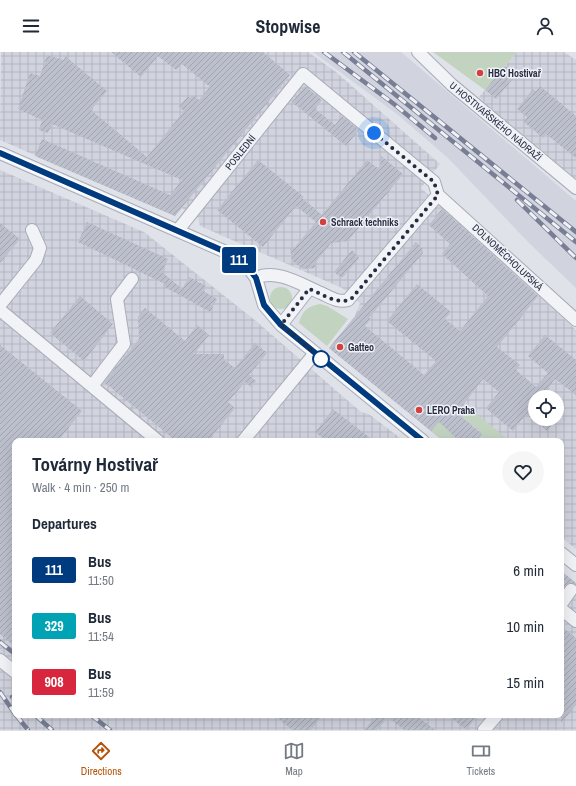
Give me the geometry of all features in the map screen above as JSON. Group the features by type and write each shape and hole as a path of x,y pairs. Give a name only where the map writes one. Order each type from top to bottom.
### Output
{"street":[{"name":"U HOSTIVAŘSKÉHO NÁDRAŽÍ","path":"418,52 452,85 576,188"},
{"name":"DOLNOMĚCHOLUPSKÁ","path":"303,74 434,182 438,195 576,320"},
{"name":"POSLEDNÍ","path":"178,230 303,74"},
{"path":"0,153 230,253 240,260 256,278 264,305 281,325 419,438"},
{"path":"256,278 262,275 275,275 335,300 348,300 438,195"},
{"path":"0,305 36,260 40,248 32,230"},
{"path":"92,386 124,344 116,299 132,279"},
{"path":"281,325 309,289"},
{"path":"0,310 154,438"},
{"path":"245,438 315,353"},
{"path":"564,555 576,565"},
{"path":"564,600 571,590"},
{"path":"564,611 576,621"},
{"path":"0,660 12,670"},
{"path":"484,730 494,718"}],"shaded area":[{"path":"1,52 308,52 336,72 440,164 421,188 576,330 576,549 564,539 564,438 439,438 329,348 354,318 360,303 342,288 200,226 198,218 182,208 175,216 0,140"},
{"path":"313,52 401,52 576,201 576,288 529,243 448,158 398,115"},
{"path":"517,52 564,52 576,60 576,179 501,119 479,97"},
{"path":"0,170 144,232 256,321 361,412 369,414 400,438 12,438 12,718 564,718 564,573 576,583 576,730 0,730"}],"green space":[{"name":"HBC Hostivař","path":"433,52 517,52 485,90"},
{"path":"281,287 289,290 292,298 289,306 281,309 273,306 270,298 273,290"},
{"path":"320,304 327,306 348,319 327,346 299,323 306,310 312,306"},
{"path":"453,395 506,438 478,438 482,433 456,412 454,436 457,438 439,438 431,431"}],"building":[{"path":"111,52 263,52 290,75 175,216 35,156 42,139 170,195 182,180 52,124 48,133 39,130 42,120 18,109 30,73 40,76 47,55 64,60 65,56 107,91 91,110 147,157 184,111 179,107 188,96 190,98 194,95 199,100 210,87 182,64 176,70 158,56 141,77"},
{"path":"505,66 516,75 496,99 485,90"},
{"path":"305,86 322,100 315,109 335,125 342,116 359,130 346,146 292,102"},
{"path":"540,86 576,116 576,158 546,134 543,138 524,122 527,117 517,109 533,89 536,91"},
{"path":"381,156 403,174 348,241 331,243 315,263 315,268 303,269 292,261 290,248 295,247 316,222 296,206 263,247 217,210 258,160 304,197 302,198 322,215 367,160 380,170"},
{"path":"442,209 538,296 497,347 520,365 516,370 536,387 548,373 528,356 545,335 576,360 576,395 555,379 546,390 528,390 528,416 526,414 513,431 486,408 499,392 483,379 457,413 482,434 479,438 456,438 439,422 431,431 329,348 416,242 422,248 423,253 369,318 371,319 365,326 424,375 436,361 387,321 417,284 451,312 445,319 460,331 488,296 442,254 450,244 429,225"},
{"path":"87,222 168,259 162,272 182,289 189,277 206,286 203,291 217,299 210,312 163,286 165,284 78,242"},
{"path":"0,223 20,239 0,263"},
{"path":"352,250 359,258 342,278 334,272"},
{"path":"80,296 113,324 84,361 50,333"},
{"path":"145,308 185,341 197,325 209,335 194,354 224,354 224,360 235,368 255,343 267,353 249,375 256,381 251,387 245,382 228,402 235,408 210,438 172,438 104,382 139,339 138,317"},
{"path":"0,345 82,411 60,438 12,438 12,644 0,634"},
{"path":"333,409 370,438 323,438 315,432"},
{"path":"541,426 551,426 547,431"},
{"path":"564,573 576,583 576,585 568,583 564,587"},
{"path":"564,628 576,638 576,705 561,723 561,718 564,718"},
{"path":"278,718 321,718 311,730 292,730"},
{"path":"374,718 387,718 377,730 364,730"},
{"path":"389,718 420,718 435,730 404,730"},
{"path":"452,718 476,718 466,730"}],"railway":[{"path":"324,52 394,104 435,138"},
{"path":"343,52 576,242"},
{"path":"354,52 576,232"},
{"path":"517,200 576,258"},
{"path":"0,642 12,652"},
{"path":"0,692 12,710"},
{"path":"18,718 28,730"},
{"path":"38,718 52,730"},
{"path":"95,718 110,730"}],"bus line":[{"name":"111","path":"0,153 235,256 252,272 259,285 264,305 281,325 419,438"}],"place":[{"name":"HBC Hostivař","path":"480,73"},
{"name":"Schrack techniks","path":"323,222"},
{"name":"Gatteo","path":"340,347"},
{"name":"LERO Praha","path":"419,410"}],"route":[{"path":"321,359 327,363 281,325 309,289 320,292 335,300 344,301 352,298 438,195 434,182 374,133"}]}
